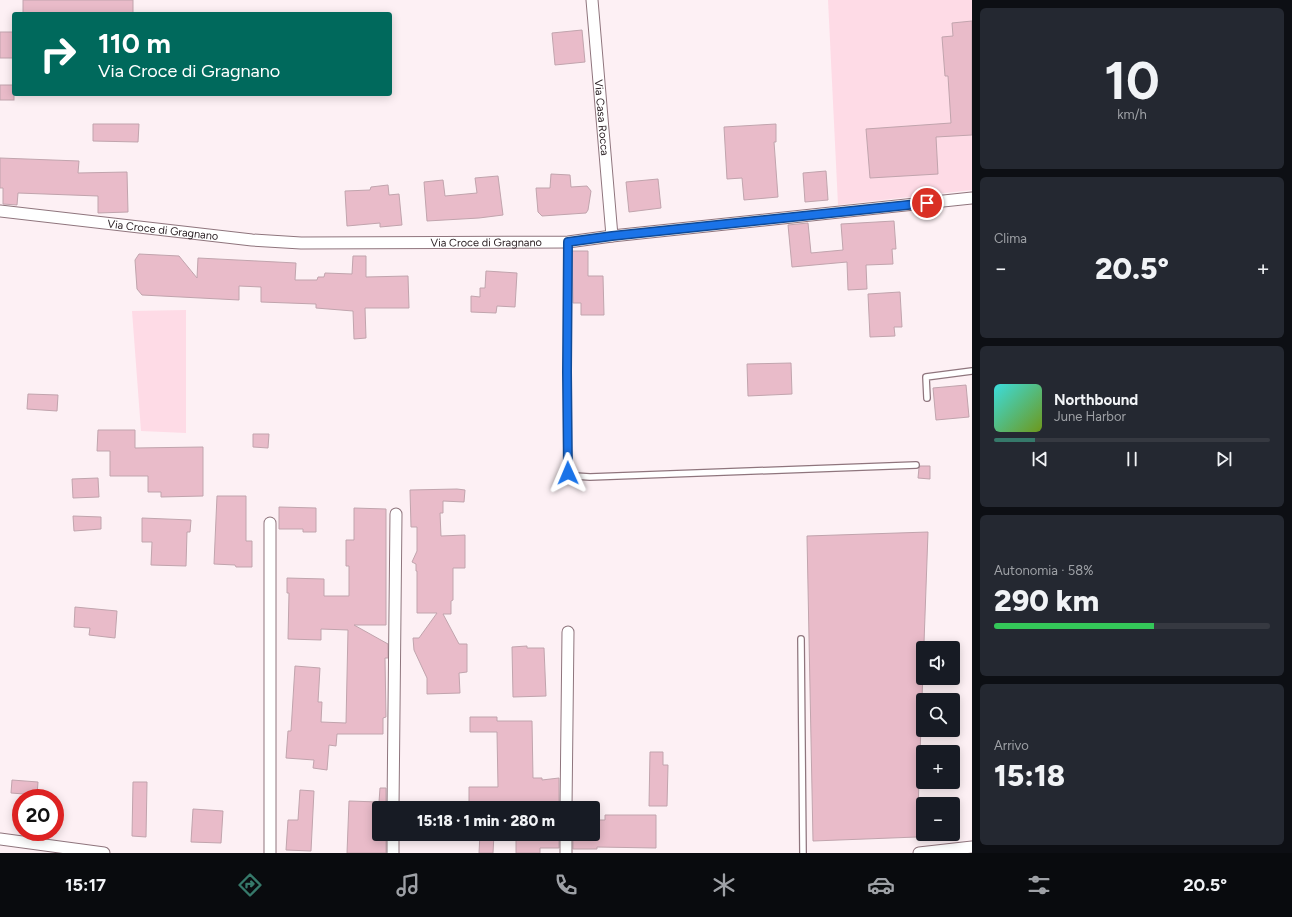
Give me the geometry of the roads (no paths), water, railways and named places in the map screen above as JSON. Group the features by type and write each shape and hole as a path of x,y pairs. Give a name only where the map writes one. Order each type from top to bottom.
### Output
{"street":[{"name":"Via Casa Rocca","path":"592,0 612,236"},
{"name":"Via Croce di Gragnano","path":"0,211 259,240 301,243 568,242 612,236 972,198"},
{"path":"393,801 396,514"},
{"path":"270,523 270,853"},
{"path":"566,801 568,632"},
{"path":"0,839 104,853"},
{"path":"393,841 393,853"},
{"path":"566,841 566,853"},
{"path":"919,853 972,847"}],"lane":[{"path":"568,242 568,473 575,476 590,477 916,465"},
{"path":"927,398 926,377 972,371"},
{"path":"801,639 803,853"}]}
